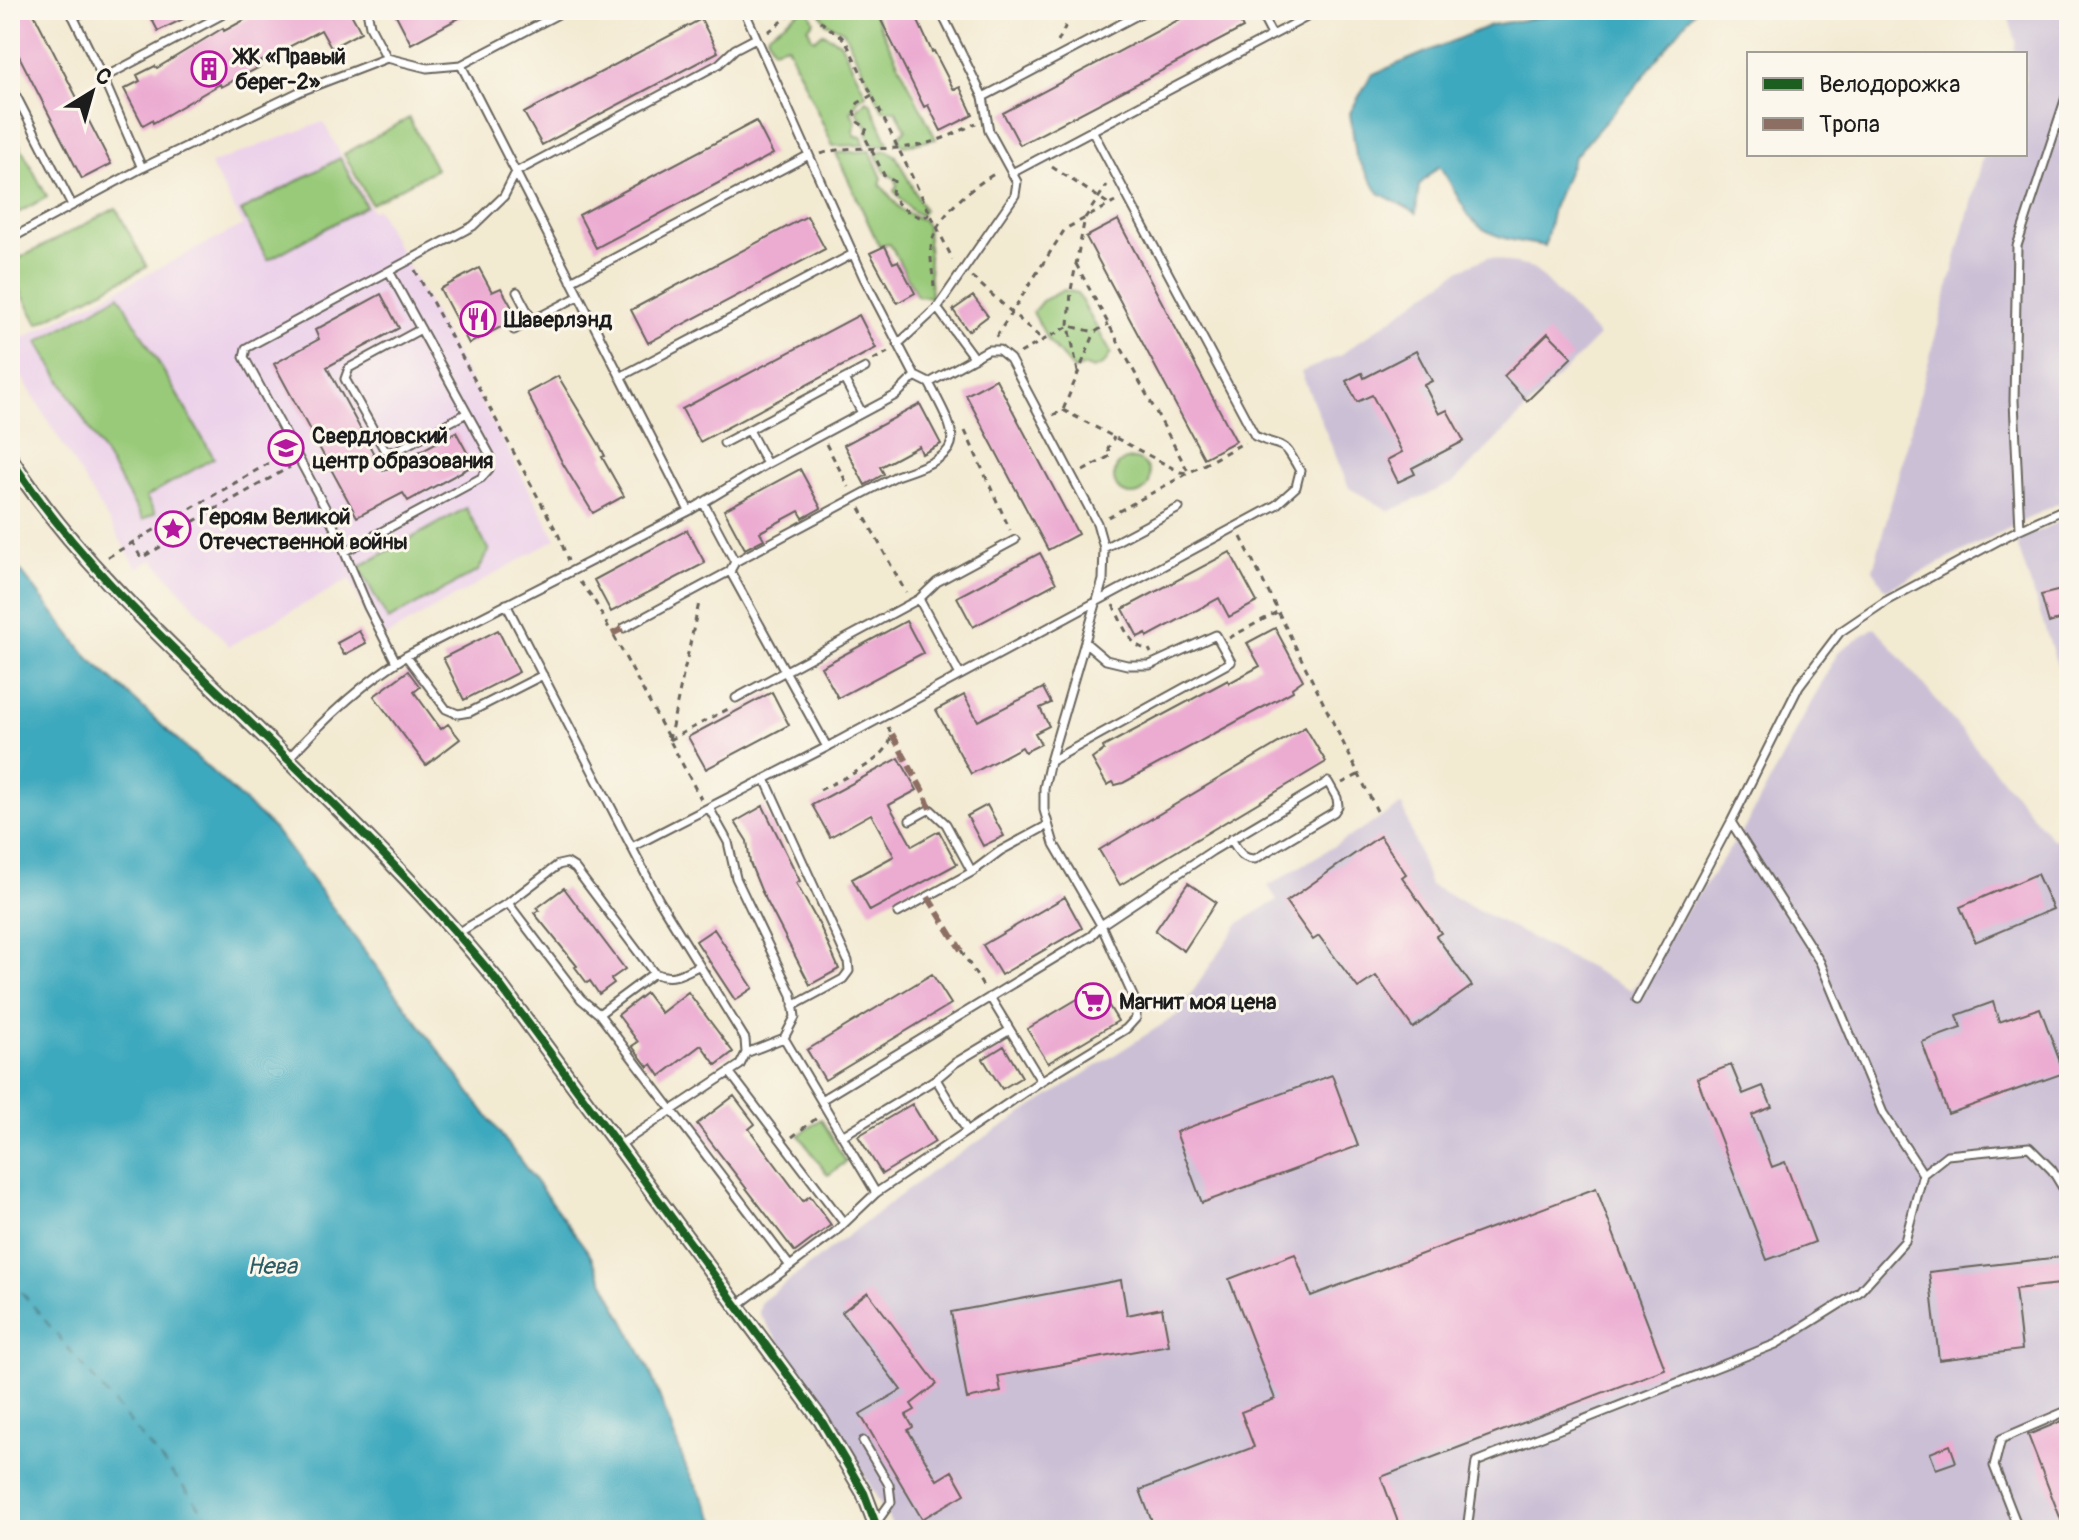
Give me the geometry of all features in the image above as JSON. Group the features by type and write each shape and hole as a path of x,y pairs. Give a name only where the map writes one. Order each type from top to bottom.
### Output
{"street":[{"path":"10,458 46,508 96,566 458,933 529,1023 821,1420 864,1493 877,1526"}],"lane":[{"path":"88,10 72,13 142,168"},
{"path":"103,78 231,10"},
{"path":"368,10 370,26 387,58"},
{"path":"544,10 549,19"},
{"path":"10,239 142,168 301,91 387,58 427,68 461,65 566,10"},
{"path":"624,628 730,571 735,562 948,453 951,448 952,426 929,383 915,376 853,254 744,10"},
{"path":"898,344 937,308 1015,195 1017,182 989,131 983,97 940,10"},
{"path":"983,97 1147,10"},
{"path":"1259,10 1272,35"},
{"path":"1010,170 1038,159 1305,18 1313,10"},
{"path":"396,662 368,607 346,551 244,357 246,348 473,226 504,196 516,172 719,64 735,49 756,38"},
{"path":"461,65 689,511"},
{"path":"10,84 72,205"},
{"path":"2020,529 2014,401 2017,246 2069,88"},
{"path":"632,847 827,747 1276,505 1296,487 1300,471 1287,448 1255,436 1092,130"},
{"path":"571,281 810,157"},
{"path":"620,377 853,254"},
{"path":"346,551 481,478 489,469 490,455 389,271"},
{"path":"517,292 532,320"},
{"path":"514,330 579,296"},
{"path":"937,308 974,358"},
{"path":"421,329 345,372 345,379 364,414 384,449 394,452 467,413"},
{"path":"738,1305 844,1223 876,1193 1041,1081 1126,1029 1136,1018 1136,1003 1101,925 1054,844 1044,810 1044,788 1050,761 1103,580 1104,548 1097,523 1010,359 999,350 988,350 929,383"},
{"path":"724,443 865,368"},
{"path":"288,759 343,702 396,662 689,511 767,464 896,395 915,376"},
{"path":"844,379 862,413"},
{"path":"749,430 767,464"},
{"path":"703,502 735,562"},
{"path":"1636,1000 1799,686 1840,632 1886,601 2020,529 2069,507"},
{"path":"1104,548 1179,508"},
{"path":"736,698 915,601 937,582 1015,540"},
{"path":"730,571 827,747"},
{"path":"915,601 960,675"},
{"path":"506,604 659,900 745,1039 746,1053 740,1065 618,1146"},
{"path":"1050,761 1231,662 1216,635 1156,662 1138,665 1106,660 1086,643"},
{"path":"406,656 446,709 458,714 470,712 543,675"},
{"path":"765,779 848,961 849,971 843,979 793,1006"},
{"path":"821,1100 1091,936 1101,925 1231,839 1328,782 1332,788 1338,806 1334,812 1255,859 1241,855 1231,839"},
{"path":"709,808 728,842 736,878 792,995 795,1017 784,1038 746,1053"},
{"path":"910,820 930,809 946,824 972,872"},
{"path":"1731,822 1820,962 1883,1113 1923,1174"},
{"path":"898,913 1048,825"},
{"path":"458,933 508,903 558,865 567,863 575,868 654,973 675,977 698,966"},
{"path":"508,903 581,999 599,1014 790,1266"},
{"path":"599,1014 654,973"},
{"path":"990,997 1041,1081"},
{"path":"842,1136 1010,1030"},
{"path":"784,1038 876,1193"},
{"path":"730,1073 844,1223"},
{"path":"936,1079 967,1131"},
{"path":"1467,1530 1476,1462 1776,1344 1859,1292 1905,1241 1923,1174 1947,1155 2029,1147 2052,1170 2066,1193"},
{"path":"2019,1530 1994,1466 2001,1439 2069,1410"},
{"path":"863,1441 889,1485 891,1502 877,1526"}],"path":[{"path":"756,38 797,10"},
{"path":"814,10 821,25 843,37 937,228 962,272 1043,340"},
{"path":"1046,63 1073,10"},
{"path":"872,95 858,103 854,112 858,122 867,128 864,135 885,177 894,181 892,192 902,207 917,216 923,218 931,214"},
{"path":"810,157 835,149 898,148 947,138 987,118"},
{"path":"1038,159 1110,205"},
{"path":"937,308 931,240 937,228 971,188 1010,170"},
{"path":"1078,372 1069,326 1071,290 1085,218 1115,172"},
{"path":"988,350 1065,229 1127,195"},
{"path":"410,260 559,536 568,561"},
{"path":"1076,264 1189,473"},
{"path":"1108,324 1095,332 1063,410 1180,472 1189,473"},
{"path":"1010,359 1069,326 1095,332"},
{"path":"865,368 870,361 898,344"},
{"path":"959,419 1015,540"},
{"path":"821,435 915,601"},
{"path":"1097,523 1255,436"},
{"path":"1073,477 1110,456 1108,448 1114,437"},
{"path":"96,566 132,541 294,449"},
{"path":"132,541 141,558 183,534 189,524 300,461"},
{"path":"182,512 189,524"},
{"path":"1236,526 1377,811"},
{"path":"577,580 593,598 702,802 709,808"},
{"path":"669,740 702,586"},
{"path":"1108,595 1134,644 1149,649 1156,662"},
{"path":"1222,642 1279,611"},
{"path":"820,790 880,757 890,744 892,734 882,717"},
{"path":"1332,788 1360,774"},
{"path":"961,950 990,997"},
{"path":"783,1143 827,1110"}],"shaded area":[{"path":"2006,10 2069,10 2069,498 1886,590 1873,570 1983,156 2027,156 2027,52 2013,52 2016,41"},
{"name":"Свердловский центр образования","path":"323,122 372,211 377,209 556,539 377,641 350,579 229,646 153,559 137,568 10,357 10,345 243,225 210,164"},
{"path":"1488,257 1533,268 1599,336 1453,483 1390,511 1349,488 1301,372 1339,356 1461,269"},
{"path":"2069,517 2069,701 2016,541"},
{"path":"1875,627 2053,840 2069,834 2069,1530 895,1530 834,1421 759,1313 761,1302 932,1171 1177,1015 1239,923 1277,900 1268,886 1402,805 1430,885 1632,990 1747,824 1838,652"}],"green space":[{"path":"802,10 809,10 814,21 808,28 812,38 816,39 823,33 840,42 866,94 851,112 856,122 853,131 856,136 862,137 864,145 833,146 787,45 773,49 767,35"},
{"path":"819,10 872,10 936,139 904,146 897,139 906,129 896,111 883,110 843,30 826,23"},
{"path":"866,100 870,102 888,143 885,145 872,145 867,135 868,127 856,111"},
{"path":"409,118 436,169 371,204 344,154"},
{"path":"10,131 47,197 10,217"},
{"path":"887,150 896,156 924,210 920,215 911,210 894,191 896,179 886,173 876,155"},
{"path":"870,151 882,178 880,184 902,211 923,220 927,226 931,297 917,296 890,244 879,246 836,153"},
{"path":"340,158 366,206 268,260 241,211"},
{"path":"116,208 147,267 38,324 10,271 10,263"},
{"path":"1064,290 1077,293 1111,353 1104,364 1093,369 1086,366 1074,370 1049,342 1033,312 1042,301"},
{"path":"119,295 214,458 146,497 155,513 143,520 38,342"},
{"path":"1132,459 1145,464 1150,477 1145,490 1132,495 1119,490 1114,477 1119,464"},
{"path":"466,508 489,551 478,571 388,620 359,567"},
{"path":"821,1119 846,1162 828,1175 799,1135"}],"water":[{"path":"1561,10 1695,10 1631,92 1574,157 1553,208 1545,246 1507,239 1480,227 1469,216 1439,166 1419,185 1416,213 1379,193 1356,156 1350,113 1371,75 1491,25 1548,16"},
{"name":"Нева","path":"10,557 87,656 274,829 589,1253 650,1371 687,1470 721,1530 10,1530"}],"building":[{"path":"32,10 111,164 82,179 16,50 10,53 10,19"},
{"path":"147,10 202,10 158,31"},
{"name":"ЖК «Правый берег-2»","path":"269,10 349,10 361,32 331,48 321,30 258,63 260,67 221,87 220,84 153,123 152,120 143,125 124,89 140,81 137,75 155,66 157,68 223,28 224,31 259,12 260,15"},
{"path":"405,10 474,10 411,44 396,15"},
{"path":"876,10 913,10 932,52 954,90 960,87 973,115 941,131 928,105 924,107"},
{"path":"1197,10 1234,10 1243,28 1020,145 1003,113"},
{"path":"701,19 718,52 542,145 524,113"},
{"path":"756,121 773,154 596,248 579,215"},
{"path":"807,216 825,249 648,343 631,310"},
{"path":"1118,220 1236,441 1204,458 1086,237"},
{"path":"885,246 893,263 898,261 915,293 897,303 870,253"},
{"path":"479,268 492,292 501,288 518,318 469,344 440,289"},
{"path":"381,294 399,328 327,367 383,471 456,432 474,465 408,501 403,493 357,517 274,364 319,339 315,330"},
{"path":"973,296 988,316 968,331 953,310"},
{"path":"859,315 876,348 700,442 682,409"},
{"path":"1548,333 1572,357 1527,401 1504,376"},
{"path":"1416,351 1432,381 1424,385 1439,414 1447,410 1464,441 1412,468 1415,474 1398,482 1387,460 1402,452 1372,395 1357,402 1346,381 1362,373 1364,378"},
{"path":"558,376 600,446 605,456 602,457 624,496 593,513 563,464 527,393"},
{"path":"996,379 1078,534 1048,550 966,395"},
{"path":"920,404 941,444 922,454 919,446 880,467 884,474 865,485 844,445"},
{"path":"800,469 821,508 803,518 799,511 760,532 764,539 745,549 724,510"},
{"path":"687,530 705,563 611,612 594,580"},
{"path":"1230,552 1257,602 1229,617 1219,598 1147,637 1146,633 1138,637 1123,609"},
{"path":"1040,553 1056,583 973,627 957,597"},
{"path":"2069,588 2069,617 2049,623 2041,595"},
{"path":"906,621 923,653 838,698 821,667"},
{"path":"1275,628 1303,680 1292,688 1293,691 1123,783 1107,785 1092,759 1104,750 1103,747 1260,666 1247,643"},
{"path":"498,630 519,672 464,700 443,658"},
{"path":"359,631 366,643 344,655 337,643"},
{"path":"408,671 420,687 414,692 441,729 448,724 460,739 426,765 374,696"},
{"path":"1043,688 1051,703 1040,708 1049,726 1035,733 1041,744 1025,752 1022,747 971,774 936,710 964,695 978,721"},
{"path":"772,692 789,725 706,769 688,737"},
{"path":"1305,727 1326,762 1120,885 1099,850"},
{"path":"899,758 917,790 889,805 912,846 939,831 957,864 870,911 852,879 894,856 871,814 830,837 812,805"},
{"path":"987,805 1004,836 983,846 967,816"},
{"path":"763,806 800,881 796,883 839,969 810,985 761,890 750,863 747,841 735,822"},
{"path":"1380,836 1406,874 1402,877 1441,933 1436,936 1472,986 1413,1028 1376,976 1358,988 1319,936 1313,940 1286,902"},
{"path":"2037,874 2053,909 1975,942 1960,907"},
{"path":"1188,883 1216,902 1184,951 1155,931"},
{"path":"564,888 625,969 611,979 614,983 599,994 590,981 587,983 534,913"},
{"path":"1065,897 1082,928 1001,975 983,945"},
{"path":"714,929 753,988 735,1000 696,941"},
{"path":"932,974 951,1004 825,1080 807,1050"},
{"path":"1091,991 1101,993 1118,1021 1048,1063 1027,1029"},
{"path":"688,992 733,1052 716,1065 701,1045 660,1076 652,1064 648,1067 632,1046 638,1042 618,1015 646,993 661,1013"},
{"path":"1993,1002 1999,1022 2040,1008 2064,1073 1948,1114 1922,1042 1961,1028 1957,1015"},
{"path":"1004,1046 1022,1077 1002,1089 983,1059"},
{"path":"1731,1065 1743,1094 1763,1086 1772,1107 1752,1115 1772,1167 1785,1162 1815,1242 1767,1260 1697,1078"},
{"path":"1332,1075 1358,1146 1202,1203 1176,1132"},
{"path":"734,1096 755,1124 749,1129 803,1201 810,1196 831,1225 795,1252 697,1124"},
{"path":"912,1104 935,1142 882,1174 858,1136"},
{"path":"1596,1188 1665,1369 1381,1477 1401,1530 1155,1530 1140,1490 1254,1447 1241,1412 1275,1399 1229,1279 1295,1254 1311,1296"},
{"path":"2069,1256 2069,1283 2015,1289 2022,1350 1939,1360 1929,1272"},
{"path":"1121,1280 1127,1315 1162,1308 1169,1345 998,1376 1001,1392 967,1399 951,1312"},
{"path":"868,1292 937,1384 911,1404 915,1410 906,1415 913,1427 908,1430 937,1480 952,1471 965,1494 922,1519 860,1414 901,1390 842,1312"},
{"path":"2069,1418 2069,1530 2065,1530 2028,1435"},
{"path":"1950,1445 1956,1462 1936,1469 1930,1453"}],"ferry route":[{"path":"10,1278 219,1530"}],"marked path":[{"path":"612,634 624,628"},
{"path":"892,734 930,809"},
{"path":"928,897 961,950"}],"cycle path":[{"path":"10,458 59,525 114,588 368,838 433,906 494,977 821,1420 864,1493 878,1530"}],"place":[{"name":"ЖК «Правый берег-2»","path":"209,69"},
{"name":"Шаверлэнд","path":"478,319"},
{"name":"Свердловский центр образования","path":"286,448"},
{"name":"Героям Великой Отечественной войны","path":"173,529"},
{"name":"Магнит моя цена","path":"1093,1001"}]}
